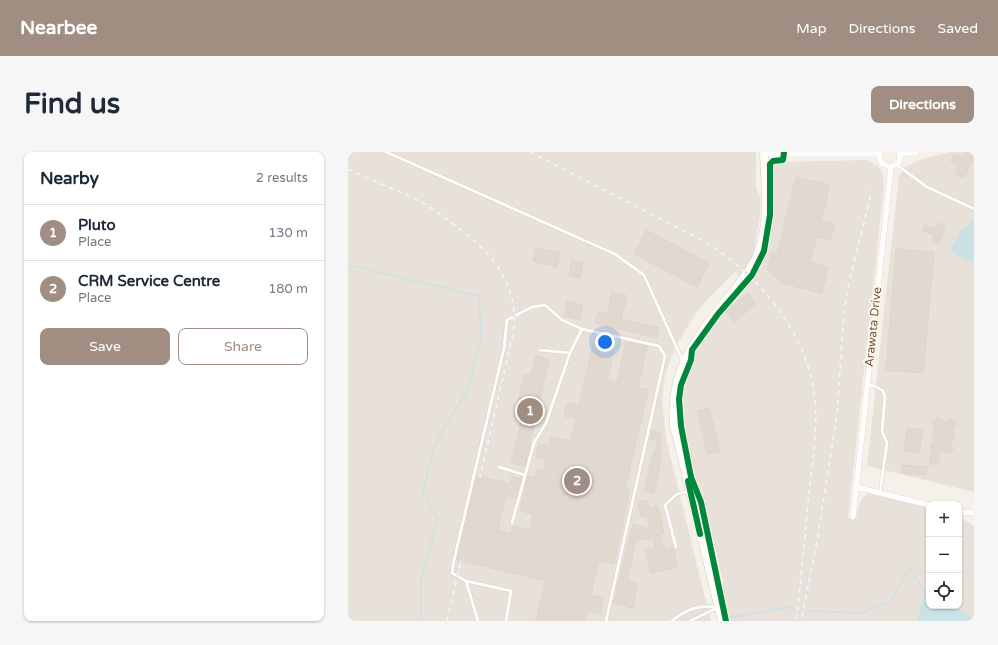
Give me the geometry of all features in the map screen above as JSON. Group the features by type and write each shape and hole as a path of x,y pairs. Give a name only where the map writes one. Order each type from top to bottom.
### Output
{"street":[{"path":"899,153 917,152"},
{"path":"722,621 674,425 673,411 676,384 683,362 693,343 748,272 757,257 766,222 764,153 880,153 882,164 894,166"},
{"name":"Arawata Drive","path":"853,517 867,385 894,166 900,160 899,153"},
{"path":"856,487 926,504"},
{"path":"962,512 974,513"}],"lane":[{"path":"386,152 614,254 644,275 683,362"},
{"path":"894,166 927,187 974,209"},
{"path":"506,621 511,591 466,581 452,572 504,348 507,320 532,307 544,305 562,320 582,329 660,346 666,356 606,621"},
{"path":"512,523 534,443 546,423 570,353 582,329"},
{"path":"540,350 570,353"},
{"path":"867,385 875,386 882,391 885,397 882,431 887,443 880,492"},
{"path":"499,467 525,474"},
{"path":"676,547 665,504 677,494 690,491"},
{"path":"466,581 478,621"},
{"path":"672,621 682,612 703,605 719,607"},
{"path":"690,621 719,607"}],"shaded area":[{"path":"348,152 756,152 756,187 760,198 760,215 754,251 749,263 740,276 735,272 704,303 691,321 672,356 665,375 662,399 666,439 711,621 348,621"},
{"path":"950,152 974,152 974,492 867,466 899,176 905,167 919,160"},
{"path":"868,160 880,168 883,173 884,186 848,518 857,518 859,505 863,497 869,493 926,507 926,609 962,609 962,518 974,526 974,621 729,621 722,595 723,581 705,507 692,467 683,423 683,397 687,374 694,359 694,353 705,335 756,271 763,257 772,224 771,197 774,193 773,162"}],"water":[{"path":"974,217 974,264 950,251 960,231 969,226"},
{"path":"925,592 926,609 957,609 974,618 974,621 917,621"}],"building":[{"path":"966,152 974,152 974,157 964,178 955,174 959,166 951,162 954,154 963,158"},
{"path":"796,177 830,185 821,220 835,224 830,240 817,237 810,262 828,267 822,294 780,282 767,269 772,252 777,254"},
{"path":"938,223 945,226 939,244 932,241 934,235 923,231 925,225 935,229"},
{"path":"646,230 709,263 697,287 634,254"},
{"path":"536,248 560,253 557,267 533,261"},
{"path":"896,249 934,252 923,373 886,370"},
{"path":"572,260 583,263 580,278 569,275"},
{"path":"612,292 627,296 621,319 659,328 657,338 595,323 598,312 607,314"},
{"path":"748,293 756,304 734,322 726,311"},
{"path":"567,301 583,305 579,320 564,316"},
{"path":"626,342 647,346 638,388 648,390 625,489 630,490 614,564 599,560 591,595 603,598 600,614 587,611 585,621 536,621 546,581 457,560 477,476 510,484 512,477 521,479 516,498 506,495 498,530 511,534 513,526 530,530 533,514 520,511 528,476 535,478 537,470 543,472 546,460 536,457 539,444 549,446 551,437 571,441 576,419 564,416 567,403 579,406 593,345 614,350 607,380 617,383"},
{"path":"536,356 549,359 525,466 511,463 522,417 515,416 524,375 531,376"},
{"path":"709,408 720,451 708,454 697,411"},
{"path":"937,417 945,422 949,419 953,419 956,424 952,430 954,438 951,442 953,450 948,453 938,449 940,461 934,465 930,463 929,459 933,453 930,445 935,440 932,436 935,428 932,423"},
{"path":"907,428 922,430 919,453 904,451"},
{"path":"652,431 661,433 659,441 650,439"},
{"path":"657,442 662,443 659,456 662,456 654,493 644,491 653,454 655,455"},
{"path":"902,465 927,467 926,475 901,473"},
{"path":"647,500 650,508 658,506 664,533 660,534 663,547 665,546 666,550 673,548 677,567 651,573 646,551 655,548 653,537 636,541 627,581 638,584 632,608 614,602 633,524 650,530 647,516 641,517 638,503"}],"waterway":[{"path":"348,265 479,296 481,337 468,389 434,446 423,493 438,519 421,580 421,621"},
{"path":"810,611 861,613 890,602 909,568 925,592"},
{"path":"727,618 789,607 794,608"}],"railway":[{"path":"530,152 700,239 721,253 760,287 777,307 791,329 803,352 811,376 816,414 814,452 796,621"},
{"path":"348,169 421,202 456,226 482,248 492,259 508,285 514,316 513,334 480,477"},
{"path":"802,617 817,541 837,415 844,312 848,287 872,190"},
{"path":"447,621 461,561"}],"cycle path":[{"path":"726,621 701,502 691,477 681,426 679,399 681,385 691,360 692,350 718,314 752,275 764,251 770,215 770,164 773,161 783,160 784,152"},
{"path":"688,481 700,534"}],"place":[{"name":"Pluto","path":"530,411"},
{"name":"CRM Service Centre","path":"577,481"}]}
